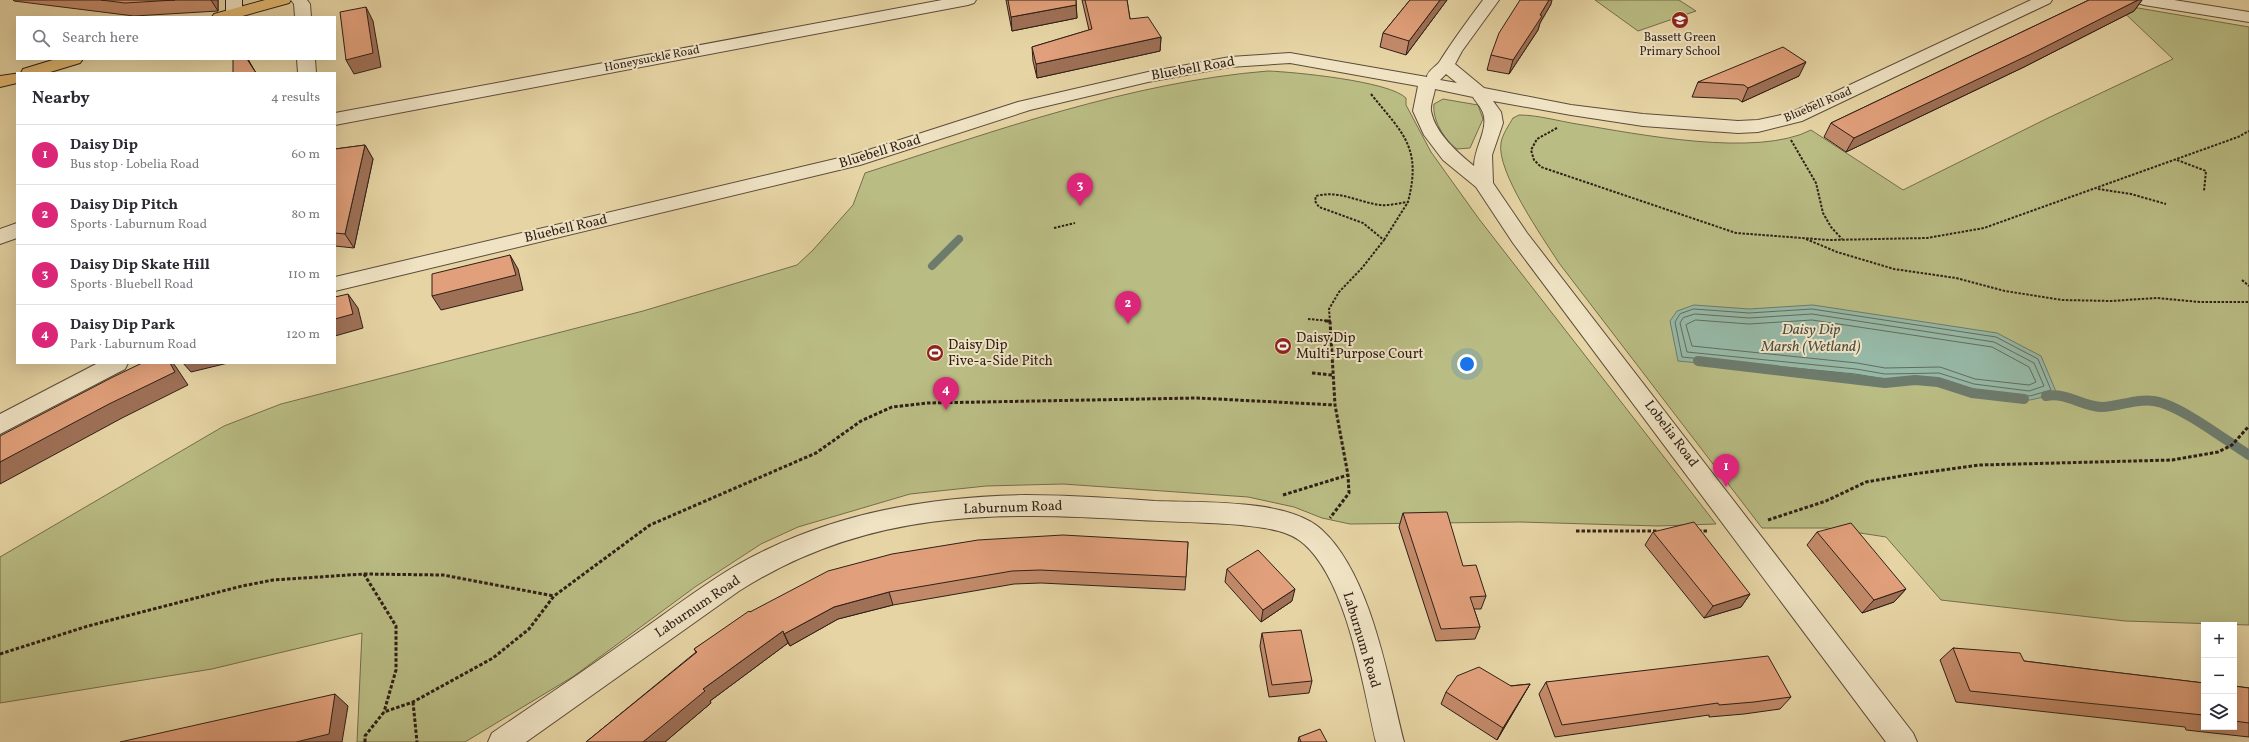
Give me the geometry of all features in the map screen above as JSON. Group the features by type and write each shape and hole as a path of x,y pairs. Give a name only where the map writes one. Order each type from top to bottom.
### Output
{"main road":[{"path":"229,10 283,0"},
{"path":"32,72 71,60"},
{"path":"0,82 16,77"}],"street":[{"path":"299,0 302,4 303,16"},
{"name":"Honeysuckle Road","path":"336,119 968,0"},
{"path":"1427,83 1446,66 1454,50 1492,0"},
{"name":"Bluebell Road","path":"336,284 860,159 1024,106 1148,77 1217,64 1268,58 1308,60 1571,110 1698,125 1738,127 1776,123 1796,117 2044,0"},
{"path":"2144,0 2249,17"},
{"path":"306,60 307,72"},
{"path":"1446,66 1479,93 1492,112 1494,123 1483,154 1483,184"},
{"name":"Lobelia Road","path":"1427,83 1422,112 1433,135 1450,156 1483,184 1520,238 1903,742"},
{"path":"0,237 16,230"},
{"path":"0,425 115,364"},
{"name":"Laburnum Road","path":"502,742 713,594 777,557 831,535 902,517 979,506 1052,505 1249,516 1290,525 1313,536 1338,568 1356,612 1390,742"}],"path":[{"path":"1338,510 1348,493 1348,476 1335,405 1329,309 1339,292 1362,268 1384,240 1408,202 1414,175 1413,154 1405,137 1354,69"},
{"path":"1571,110 1563,125 1537,139 1531,150 1534,160 1540,167 1736,233 1804,239 1927,238 1984,228 2097,189 2249,131"},
{"path":"1796,147 1803,163 1816,183 1823,213 1831,227 1842,239"},
{"path":"2176,160 2206,171 2204,191"},
{"path":"2097,189 2131,194 2166,204"},
{"path":"1384,240 1378,232 1365,223 1319,207 1315,201 1316,196 1324,193 1339,194 1380,205 1408,202"},
{"path":"1054,228 1074,223"},
{"path":"1804,239 1837,252 1894,269 1956,278 2005,290 2062,300 2111,301 2157,298 2200,302 2249,302"},
{"path":"2242,280 2249,286"},
{"path":"1308,319 1330,321"},
{"path":"1312,373 1332,375"},
{"path":"384,712 413,702 493,658 529,629 554,596 650,525 816,453 861,421 892,407 928,403 1012,403 1197,398 1335,405"},
{"path":"1690,531 1744,531 1772,518 1826,501 1866,482 1980,465 2172,460 2226,450 2239,440 2249,426"},
{"path":"1249,516 1271,499 1348,476"},
{"path":"1576,531 1667,531"},
{"path":"0,654 88,626 242,586 273,580 364,574 443,575 554,596"},
{"path":"364,574 396,626 396,670 384,712 365,736 365,742"},
{"path":"413,702 417,742"}],"green space":[{"path":"1595,0 1679,0 1696,11 1638,31"},
{"path":"2115,4 2249,27 2249,625 2237,625 2237,622 2201,622 2201,623 2125,621 1941,600 1886,537 1828,528 1762,528 1559,263 1522,204 1513,187 1501,155 1501,143 1506,130 1513,118 1519,115 1541,117 1663,138 1729,143 1760,142 1788,138 1811,130 1903,190 2048,118 2173,59"},
{"path":"1268,71 1298,73 1362,82 1396,92 1406,98 1406,105 1431,152 1479,219 1716,524 1658,526 1520,522 1350,524 1322,518 1294,507 1248,497 1063,484 986,486 910,494 798,527 761,544 695,587 574,676 465,742 357,742 362,633 212,669 0,703 0,557 224,426 281,404 643,311 797,265 813,250 853,205 865,173 1013,125 1115,97 1217,77"},
{"path":"1443,99 1478,105 1483,119 1470,148 1457,149 1443,135 1435,116 1434,104"}],"water":[{"name":"Daisy Dip Marsh (Wetland)","path":"1694,305 1749,309 1813,305 1997,333 2041,356 2057,394 2030,400 1972,393 1938,382 1912,381 1885,383 1855,378 1678,361 1670,321 1677,311"}],"building":[{"path":"101,0 175,0 125,3"},
{"path":"1008,0 1076,0 1076,5 1011,17"},
{"path":"1085,0 1127,0 1130,19 1148,17 1161,37 1036,64 1032,47 1092,29"},
{"path":"1410,0 1440,0 1409,41 1383,33"},
{"path":"1520,0 1549,0 1540,15 1542,16 1513,60 1491,55 1499,33"},
{"path":"2089,0 2138,0 2033,53 1854,138 1831,123"},
{"path":"366,7 373,53 346,60 340,12"},
{"path":"1783,47 1806,62 1748,88 1744,85 1698,82"},
{"path":"233,60 248,60 255,72 233,72"},
{"path":"365,145 345,234 336,233 336,149"},
{"path":"510,255 516,275 432,296 432,274"},
{"path":"348,294 353,314 336,319 336,297"},
{"path":"140,364 171,364 175,372 109,404 0,462 0,436"},
{"path":"1447,512 1463,566 1476,565 1486,596 1470,597 1480,627 1441,629 1403,513"},
{"path":"1694,522 1750,594 1713,606 1653,532"},
{"path":"1851,523 1906,589 1874,600 1817,532"},
{"path":"1063,535 1188,542 1186,577 1040,570 1012,571 889,592 834,607 784,634 783,631 703,689 705,691 643,742 586,742 697,652 694,649 749,611 750,612 828,571 892,554 978,540"},
{"path":"1258,550 1295,589 1263,610 1227,569"},
{"path":"1301,630 1312,681 1272,685 1262,633"},
{"path":"1953,648 2020,653 2024,661 2201,683 2201,715 1970,691"},
{"path":"1768,656 1791,697 1719,705 1718,703 1562,725 1546,682"},
{"path":"1479,667 1511,686 1530,684 1503,728 1446,692 1457,676"},
{"path":"2237,686 2249,688 2249,723 2237,721"},
{"path":"335,694 329,734 296,742 120,742"},
{"path":"1320,729 1327,742 1301,742 1299,737"}],"waterway":[{"path":"932,266 959,239"},
{"path":"1698,361 1885,383 1915,380 1938,382 1972,393 2024,399"},
{"path":"2046,396 2061,396 2088,405 2102,407 2147,400 2165,404 2189,416 2249,455"}],"place":[{"name":"Bassett Green Primary School","path":"1680,20"},
{"name":"Daisy Dip Skate Hill","path":"1080,206"},
{"name":"Daisy Dip Pitch","path":"1128,324"},
{"name":"Daisy Dip Multi-Purpose Court","path":"1283,346"},
{"name":"Daisy Dip Five-a-Side Pitch","path":"935,353"},
{"name":"Daisy Dip Park","path":"946,410"},
{"name":"Daisy Dip","path":"1726,487"}]}
